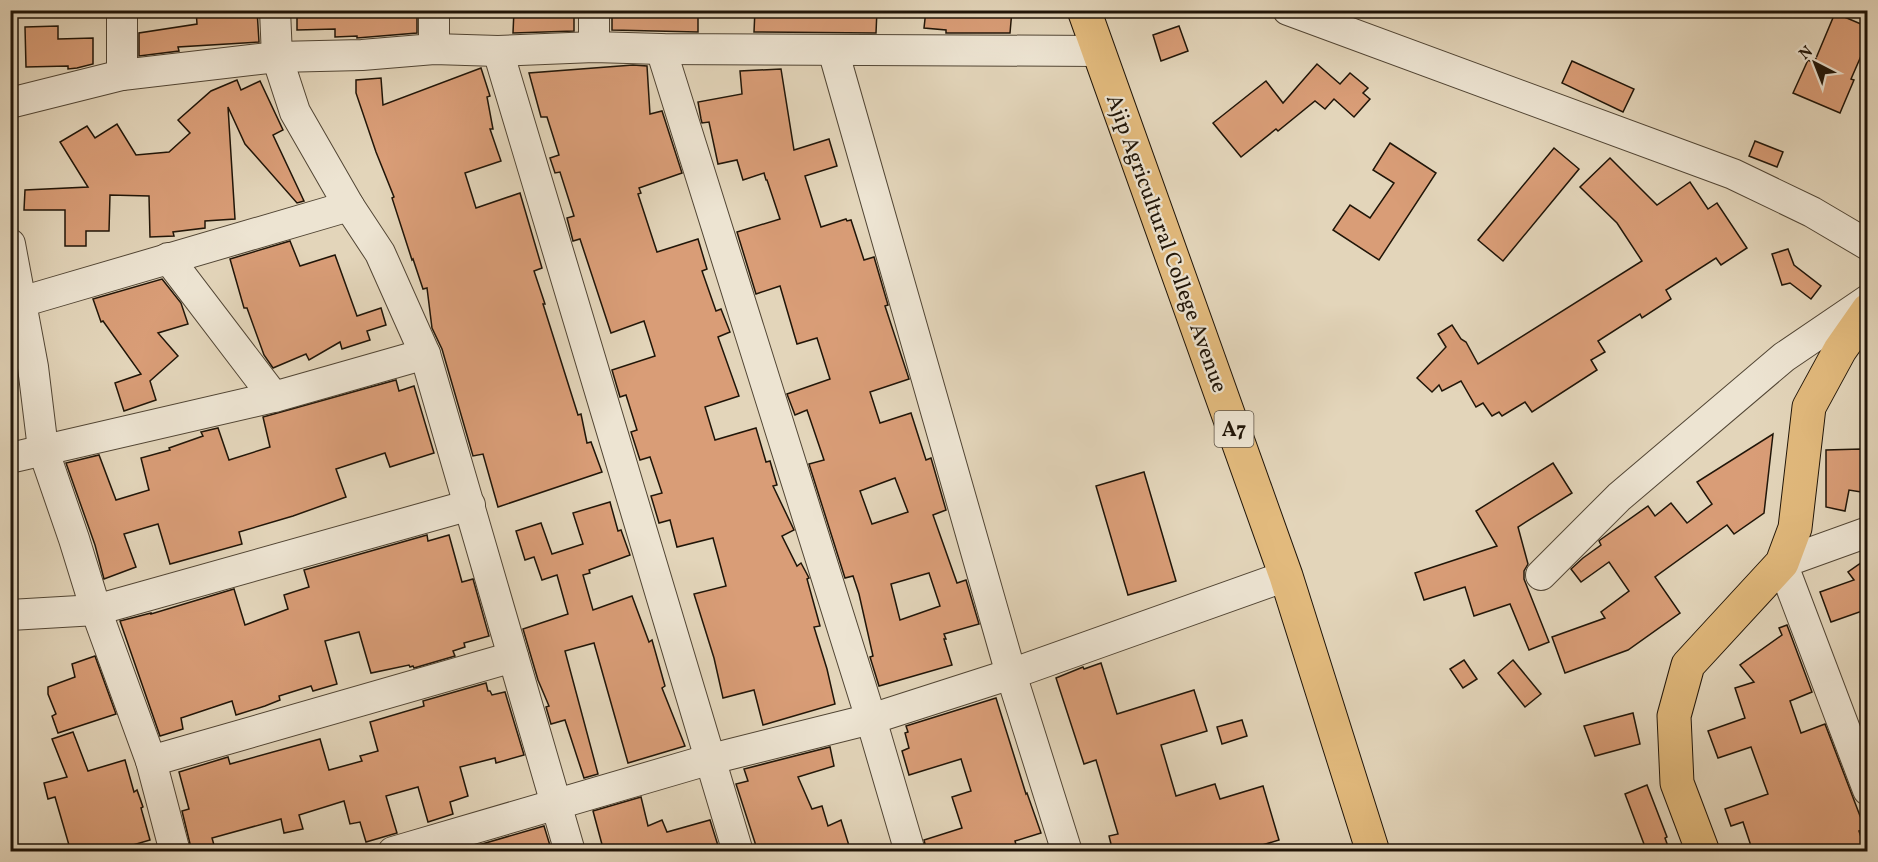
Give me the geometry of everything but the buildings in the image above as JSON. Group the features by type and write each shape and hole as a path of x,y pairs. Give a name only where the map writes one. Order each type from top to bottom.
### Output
{"main road":[{"name":"Ajip Agricultural College Avenue","path":"1084,10 1287,576 1373,852"},
{"path":"1703,852 1677,783 1674,716 1688,664 1782,562 1795,528 1809,407 1840,350 1866,316"}],"street":[{"path":"122,10 122,75"},
{"path":"275,10 277,57 295,112 349,206 380,253 425,354 570,852"},
{"path":"434,10 434,49"},
{"path":"594,10 594,46"},
{"path":"1288,10 1330,19 1734,174 1812,212 1868,245"},
{"path":"10,103 122,75 277,57 362,55 434,49 498,51 594,46 661,49 1100,51"},
{"path":"661,49 871,719 910,852"},
{"path":"833,50 1011,674 1067,852"},
{"path":"498,51 738,852"},
{"path":"21,302 349,206"},
{"path":"10,244 33,367 43,449 96,610 151,761 175,852"},
{"path":"168,258 274,397"},
{"path":"1541,575 1619,497 1784,357 1866,316"},
{"path":"10,458 274,397 425,354"},
{"path":"10,615 96,610 470,505"},
{"path":"1868,532 1782,562 1868,790"},
{"path":"398,851 711,759 871,719 1011,674 1287,576"},
{"path":"151,761 513,657"}]}
